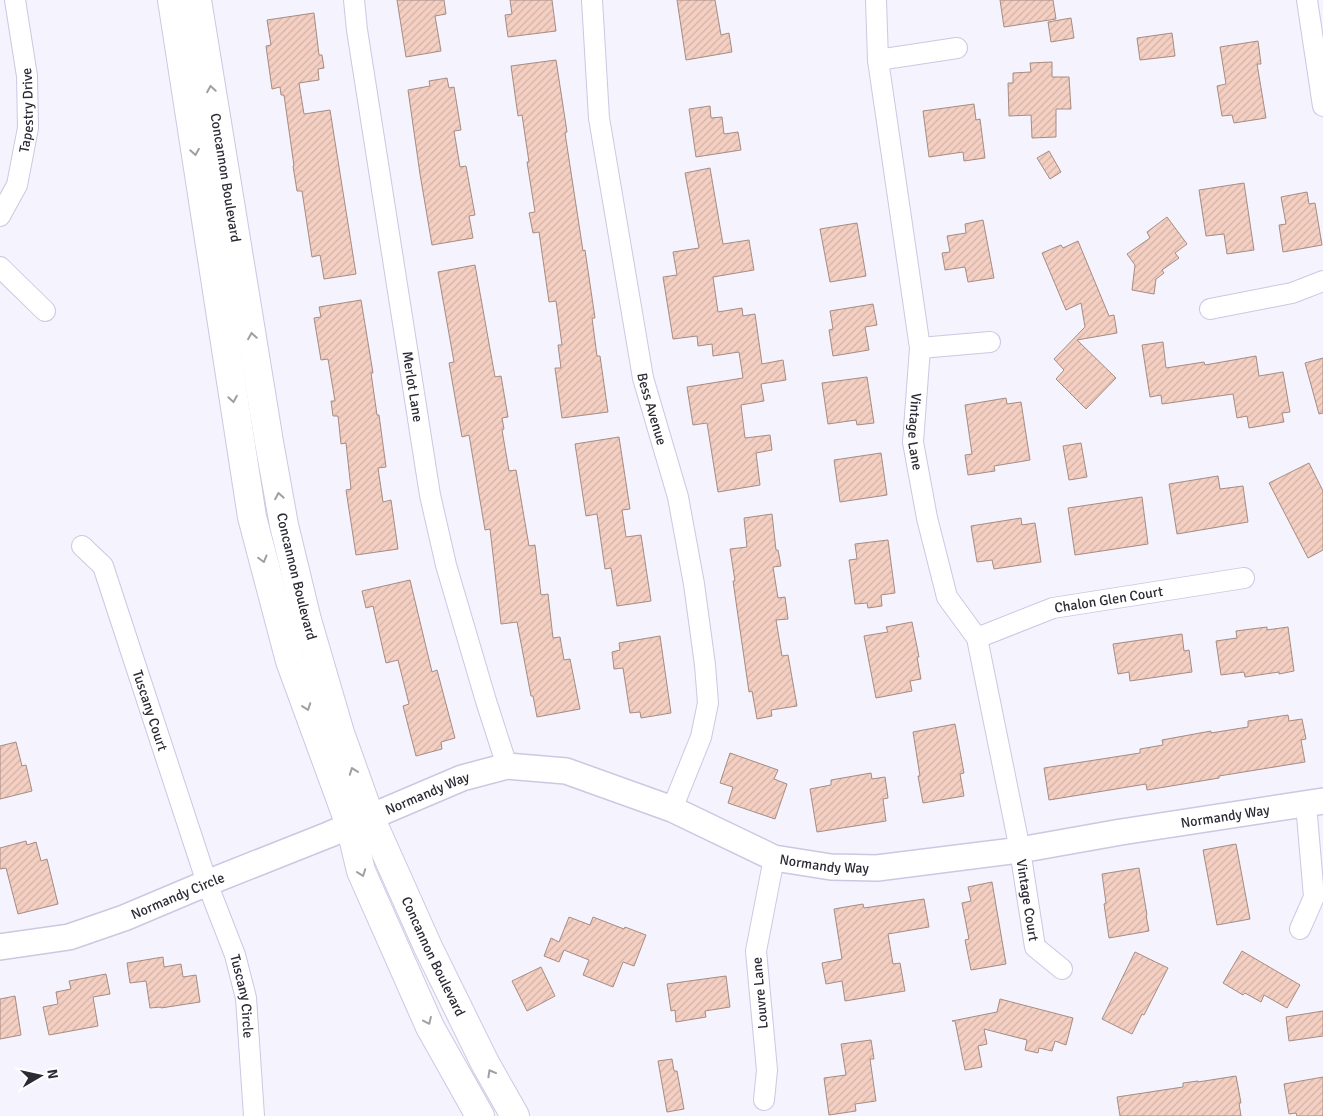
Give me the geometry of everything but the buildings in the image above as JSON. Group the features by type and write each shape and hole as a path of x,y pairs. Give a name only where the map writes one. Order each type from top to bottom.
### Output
{"main road":[{"name":"Concannon Boulevard","path":"172,0 252,517 290,661 360,821 428,947 485,1063 515,1116"},
{"name":"Concannon Boulevard","path":"197,0 284,525 307,620 337,724 360,821 361,871 430,1027 480,1116"}],"street":[{"name":"Tapestry Drive","path":"0,216 17,185 28,128 27,76 15,0"},
{"name":"Merlot Lane","path":"354,0 357,30 430,495 446,565 507,766"},
{"name":"Bess Avenue","path":"592,0 599,118 643,378 678,496 694,584 705,665 708,703 701,737 672,809"},
{"name":"Vintage Lane","path":"876,0 878,60 920,348 913,442 927,518 947,597 977,638 1020,850"},
{"path":"1307,0 1323,106"},
{"path":"878,60 957,48"},
{"path":"0,267 45,311"},
{"path":"1210,309 1292,293 1323,281"},
{"path":"920,348 990,342"},
{"name":"Tuscany Court","path":"82,546 103,566 207,883"},
{"name":"Chalon Glen Court","path":"977,638 1053,608 1244,578"},
{"name":"Normandy Way","path":"360,821 462,778 507,766 566,770 672,809 774,858 831,867 877,868 1020,850 1314,802"},
{"path":"1300,929 1314,897 1314,802"},
{"name":"Normandy Circle","path":"0,947 69,937 124,918 360,821"},
{"name":"Vintage Court","path":"1020,850 1035,946 1062,969"},
{"name":"Louvre Lane","path":"764,1100 767,1070 756,951 774,858"},
{"name":"Tuscany Circle","path":"207,883 235,955 246,998 254,1116"}]}
